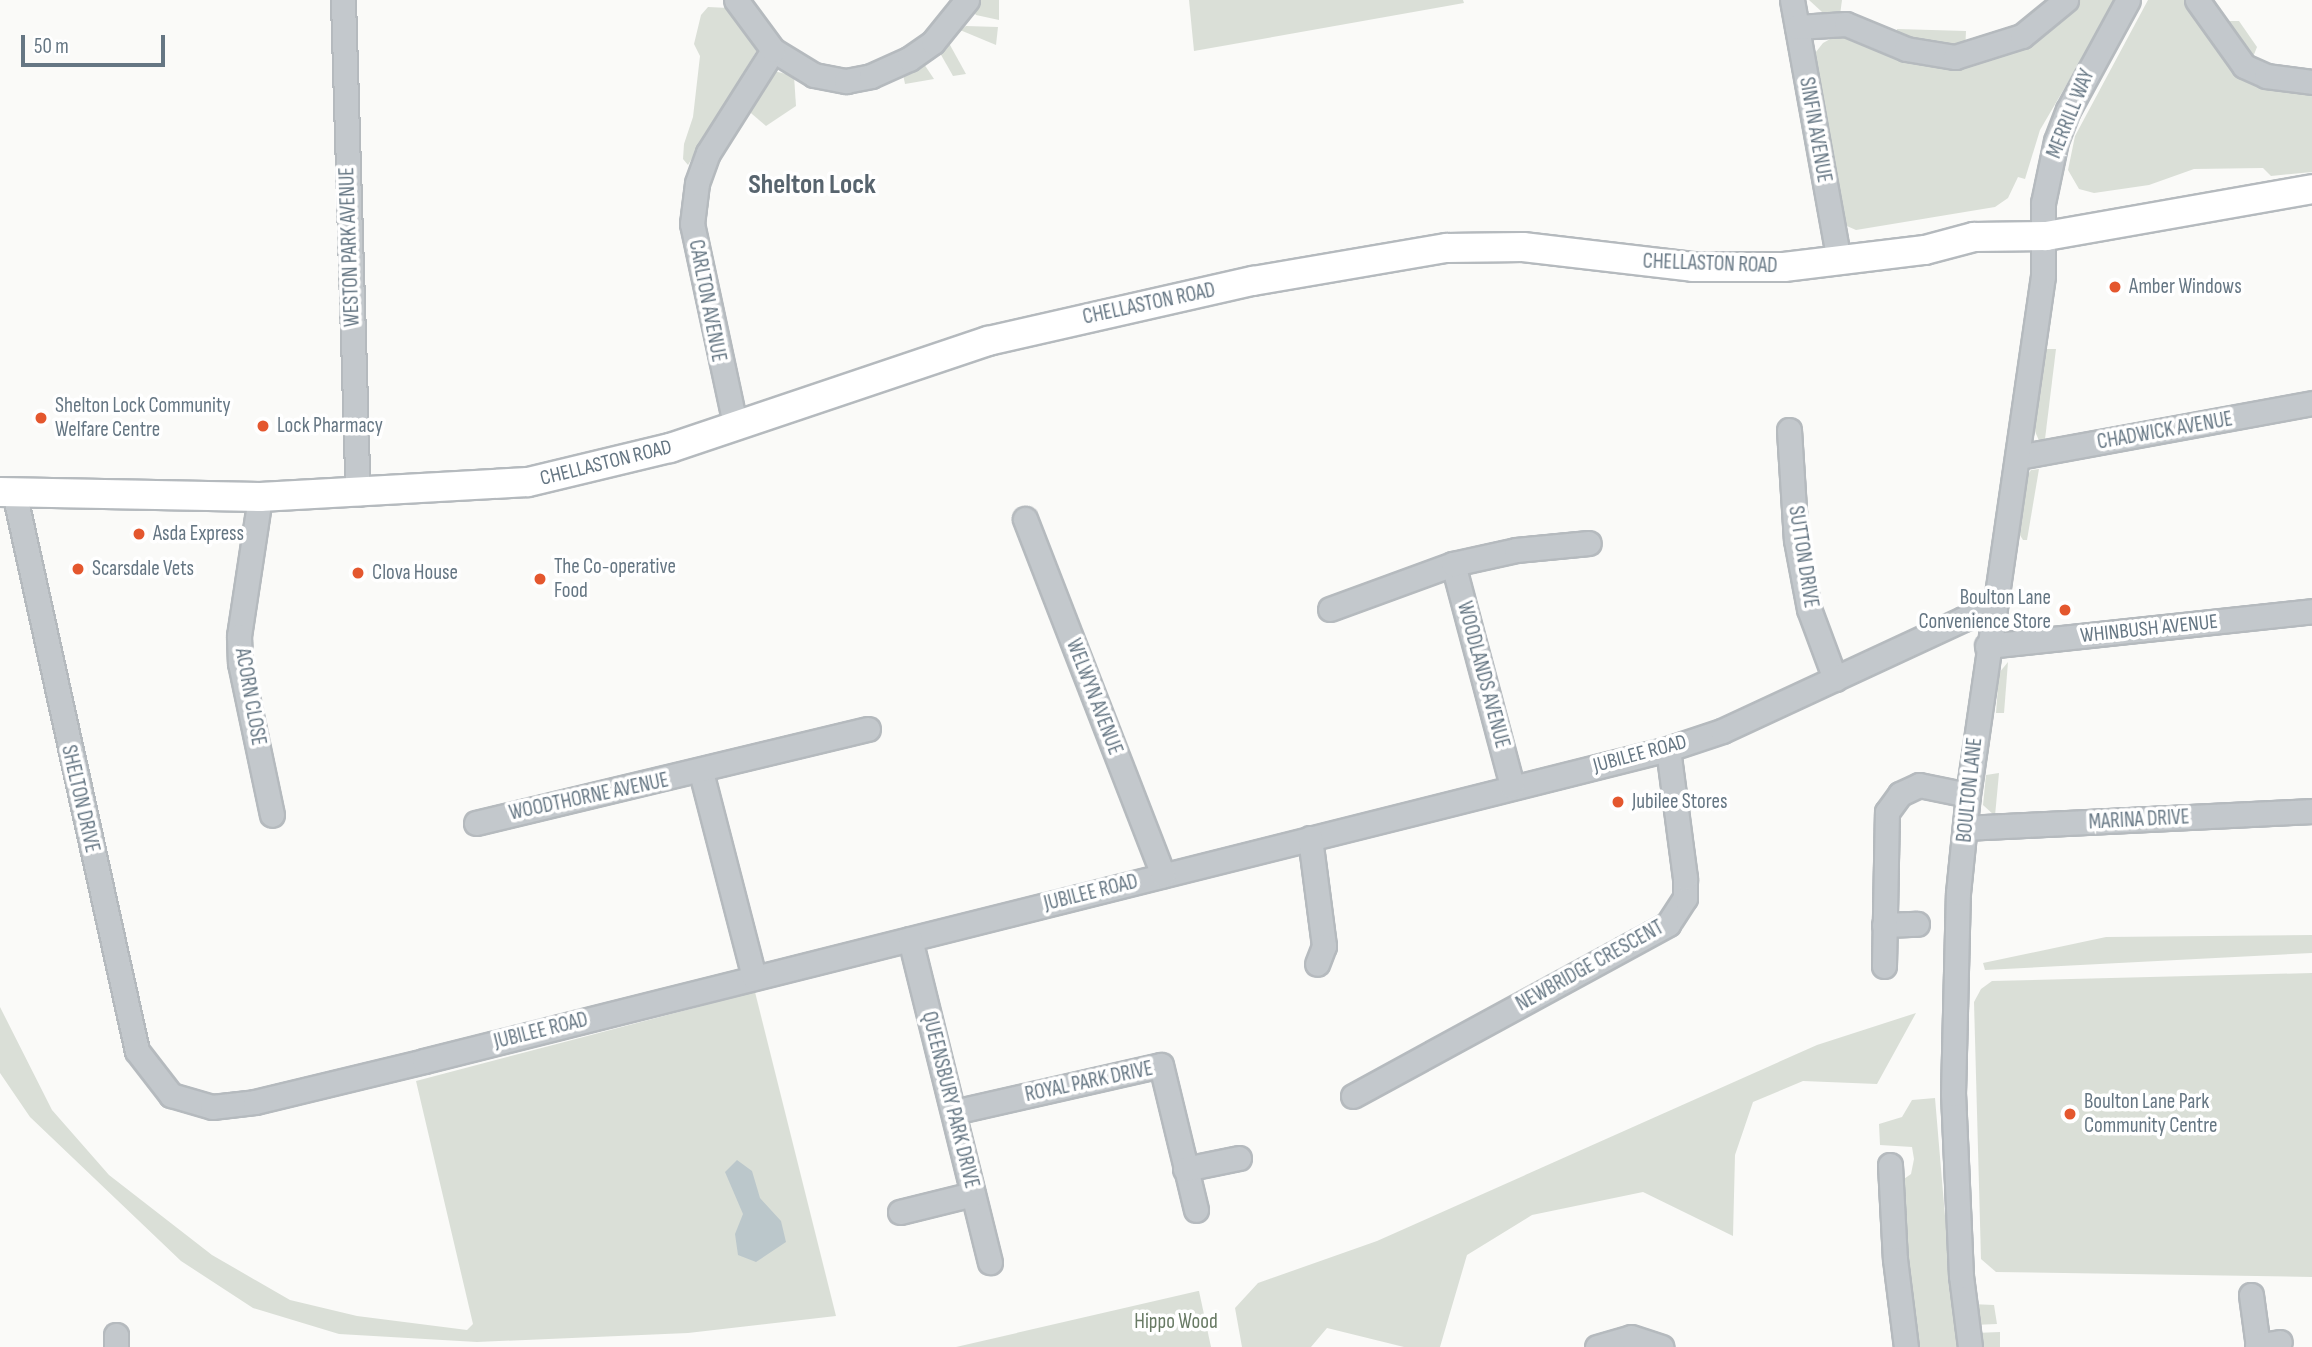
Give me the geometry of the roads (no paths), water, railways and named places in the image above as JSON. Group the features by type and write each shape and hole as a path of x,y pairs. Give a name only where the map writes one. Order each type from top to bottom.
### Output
{"main road":[{"name":"CHELLASTON ROAD","path":"7,492 260,496 358,494 556,478 670,448 901,367 1037,329 1253,281 1447,248 1523,247 1705,267 1784,267 1925,250 1974,237 2046,236 2312,190"}],"street":[{"name":"WESTON PARK AVENUE","path":"343,0 358,494"},
{"path":"736,0 773,50 814,75 846,81 871,76 909,59 933,41 967,0"},
{"name":"SINFIN AVENUE","path":"1792,0 1839,261"},
{"path":"1797,27 1846,24 1906,48 1955,57 2022,36 2066,0"},
{"name":"MERRILL WAY","path":"2046,236 2043,203 2056,141 2090,66 2128,0"},
{"path":"2199,3 2244,66 2266,76 2312,82"},
{"name":"CARLTON AVENUE","path":"735,424 692,224 697,183 708,153 773,50"},
{"name":"BOULTON LANE","path":"1970,1347 1961,1286 1954,1094 1956,935 1968,795 1987,646 2018,457 2046,236"},
{"name":"CHADWICK AVENUE","path":"2018,457 2312,403"},
{"name":"SUTTON DRIVE","path":"1790,430 1796,540 1804,586 1835,679"},
{"name":"SHELTON DRIVE","path":"7,492 131,1033 147,1069 171,1095"},
{"name":"ACORN CLOSE","path":"260,496 239,636 240,663 272,815"},
{"name":"WELWYN AVENUE","path":"1025,519 1163,875"},
{"path":"1330,610 1453,564 1516,550 1589,543"},
{"name":"WOODLANDS AVENUE","path":"1453,564 1512,786"},
{"name":"JUBILEE ROAD","path":"171,1095 212,1107 256,1102 1668,749 1722,731 1963,619 1992,611"},
{"name":"WHINBUSH AVENUE","path":"1987,646 2312,611"},
{"name":"WOODTHORNE AVENUE","path":"476,823 701,772 869,729"},
{"name":"NEWBRIDGE CRESCENT","path":"1353,1096 1668,924 1685,898 1685,878 1668,749"},
{"path":"701,772 754,977"},
{"path":"1884,966 1884,821 1891,806 1900,794 1919,785 1968,795"},
{"name":"MARINA DRIVE","path":"1965,828 2312,811"},
{"path":"1310,838 1324,946 1317,964"},
{"path":"1884,925 1917,924"},
{"name":"QUEENSBURY PARK DRIVE","path":"910,939 990,1262"},
{"name":"ROYAL PARK DRIVE","path":"954,1112 1161,1065 1196,1210"},
{"path":"1185,1169 1239,1158"},
{"path":"1890,1165 1895,1259 1906,1347"},
{"path":"900,1212 973,1194"},
{"path":"2251,1295 2265,1345"},
{"path":"1597,1347 1631,1337 1661,1347"}],"place":[{"name":"Amber Windows","path":"2115,287"},
{"name":"Shelton Lock Community Welfare Centre","path":"41,418"},
{"name":"Lock Pharmacy","path":"263,426"},
{"name":"Asda Express","path":"139,534"},
{"name":"Scarsdale Vets","path":"78,569"},
{"name":"Clova House","path":"358,573"},
{"name":"The Co-operative Food","path":"540,579"},
{"name":"Boulton Lane Convenience Store","path":"2065,610"},
{"name":"Jubilee Stores","path":"1618,802"},
{"name":"Boulton Lane Park Community Centre","path":"2070,1114"}],"district":[{"name":"Shelton Lock","path":"812,185"}],"park label":[{"name":"Hippo Wood","path":"1176,1322"}]}
